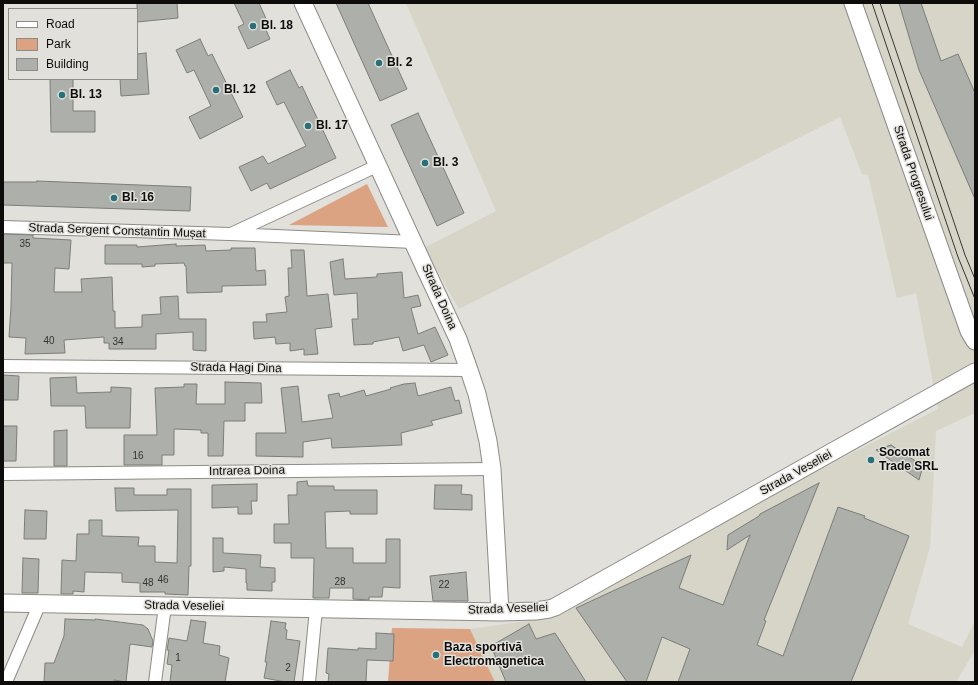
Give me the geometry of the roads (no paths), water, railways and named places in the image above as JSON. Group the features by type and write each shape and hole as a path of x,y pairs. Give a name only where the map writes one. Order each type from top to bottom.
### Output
{"street":[{"name":"Strada Doina","path":"303,3 458,339 469,370 483,418 492,469 500,612"},
{"name":"Strada Progresului","path":"853,3 966,323 975,341"},
{"name":"Strada Sergent Constantin Mușat","path":"230,234 379,165"},
{"name":"Strada Sergent Constantin Mușat","path":"3,227 230,234 414,242"},
{"name":"Strada Hagi Dina","path":"3,366 469,370"},
{"name":"Strada Veseliei","path":"3,603 500,612 536,610 555,607 975,372"},
{"name":"Intrarea Doina","path":"3,474 492,469"},
{"path":"6,682 40,603"},
{"path":"155,682 165,606"},
{"path":"309,682 316,609"}],"tram line":[{"path":"872,3 958,257 975,299"},
{"path":"880,3 965,255 975,279"}],"place":[{"name":"Bl. 18","path":"253,26"},
{"name":"Bl. 2","path":"379,63"},
{"name":"Bl. 12","path":"216,90"},
{"name":"Bl. 13","path":"62,95"},
{"name":"Bl. 17","path":"308,126"},
{"name":"Bl. 3","path":"425,163"},
{"name":"Bl. 16","path":"114,198"},
{"name":"Socomat Trade SRL","path":"871,460"},
{"name":"Baza sportivă Electromagnetica","path":"436,655"}]}
